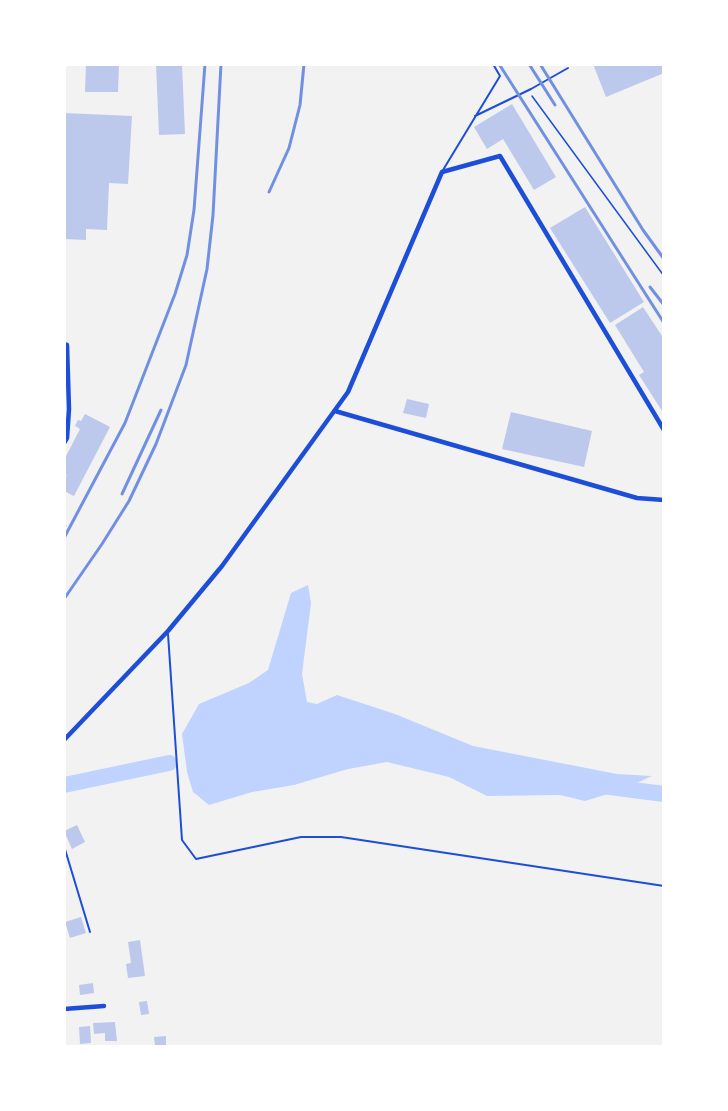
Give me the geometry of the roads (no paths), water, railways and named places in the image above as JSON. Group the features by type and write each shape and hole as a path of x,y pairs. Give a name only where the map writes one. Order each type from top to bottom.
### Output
{"street":[{"path":"64,740 168,631 222,566 348,392 442,172 500,156 663,430"},
{"path":"64,344 67,345 69,409 67,438 64,443"},
{"path":"335,411 637,498 663,500"},
{"path":"64,1010 104,1006"}],"lane":[{"path":"442,172 500,76 493,64"},
{"path":"475,116 568,68"},
{"path":"168,631 182,840 196,859 301,837 341,837 663,886"},
{"path":"64,846 90,932"}],"water":[{"path":"308,585 311,603 302,674 307,702 317,704 337,695 395,714 473,746 617,774 652,776 621,790 585,801 560,795 487,796 449,777 387,762 348,769 294,785 252,792 209,805 193,792 187,772 182,734 199,704 249,683 268,670 291,593"}],"waterway":[{"path":"64,785 169,763"},
{"path":"602,786 664,794"}],"railway":[{"path":"64,538 125,423 175,294 187,255 194,210 205,64"},
{"path":"64,599 129,501 156,444 186,365 207,269 213,215 221,64"},
{"path":"269,192 289,148 300,105 304,64"},
{"path":"499,64 664,323"},
{"path":"529,64 555,105"},
{"path":"540,64 643,230 664,259"},
{"path":"650,287 664,305"},
{"path":"122,494 161,410"}]}
